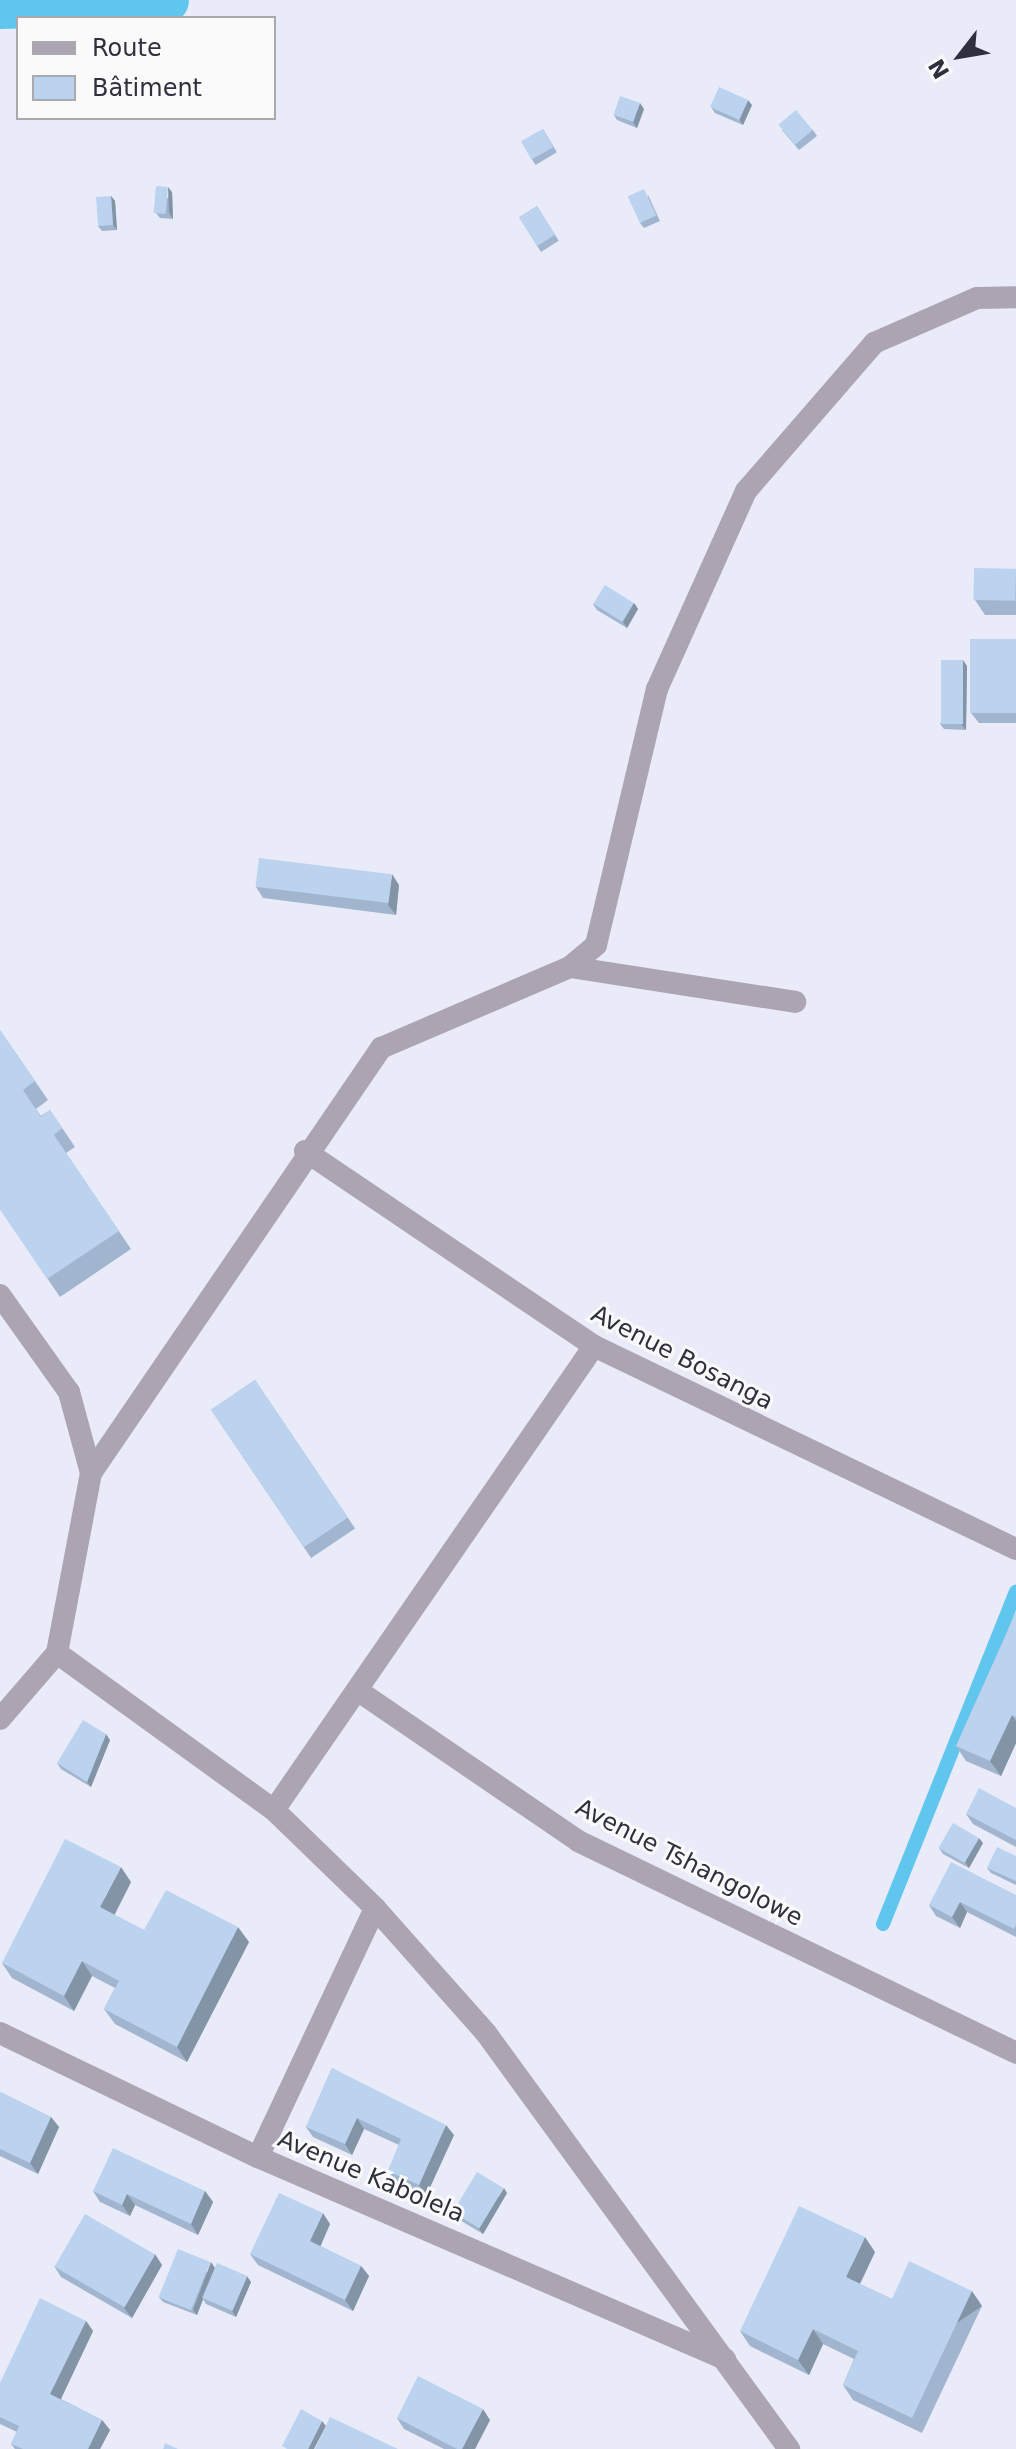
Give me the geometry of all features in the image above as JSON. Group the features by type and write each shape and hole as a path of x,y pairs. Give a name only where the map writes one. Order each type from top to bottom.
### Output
{"street":[{"path":"0,1719 57,1653 91,1473 305,1151 381,1048 570,967 596,945 657,689 746,491 874,343 977,298 1016,297"},
{"path":"570,967 795,1002"},
{"name":"Avenue Bosanga","path":"305,1151 594,1346 1016,1549"},
{"path":"0,1295 69,1392 91,1473"},
{"path":"274,1810 594,1346"},
{"path":"57,1653 274,1810 375,1908 486,2033 789,2449"},
{"name":"Avenue Tshangolowe","path":"357,1690 578,1841 1016,2053"},
{"path":"258,2157 375,1908"},
{"name":"Avenue Kabolela","path":"0,2033 258,2157 727,2360"}],"building":[{"path":"719,87 748,100 739,120 710,107"},
{"path":"620,96 640,103 633,122 613,115"},
{"path":"796,110 813,130 795,145 778,125"},
{"path":"543,129 553,147 531,159 521,141"},
{"path":"156,186 168,187 166,214 154,213"},
{"path":"644,189 656,215 640,223 628,197"},
{"path":"111,196 113,225 98,226 96,197"},
{"path":"537,206 555,235 537,246 519,217"},
{"path":"974,568 1016,569 1015,601 973,600"},
{"path":"605,585 634,603 622,622 593,604"},
{"path":"970,639 1016,639 1016,713 970,713"},
{"path":"941,660 963,660 963,724 941,724"},
{"path":"259,858 392,874 388,903 255,887"},
{"path":"0,1030 35,1081 23,1090 41,1117 50,1110 62,1128 54,1135 119,1231 47,1279 0,1209"},
{"path":"255,1380 348,1518 304,1547 211,1410"},
{"path":"1016,1612 1016,1717 1012,1715 990,1761 956,1746"},
{"path":"83,1720 106,1734 87,1782 57,1763"},
{"path":"979,1788 1016,1808 1016,1840 966,1814"},
{"path":"953,1823 979,1838 964,1863 938,1848"},
{"path":"65,1839 121,1867 100,1907 144,1930 166,1890 238,1927 177,2047 104,2009 119,1981 82,1961 64,1996 2,1963"},
{"path":"997,1847 1016,1856 1016,1881 987,1868"},
{"path":"951,1862 1016,1895 1014,1929 960,1902 952,1917 929,1905"},
{"path":"332,2068 446,2125 419,2185 388,2171 401,2139 357,2118 345,2144 306,2127"},
{"path":"0,2092 51,2117 30,2163 0,2149"},
{"path":"113,2148 205,2191 191,2224 127,2194 122,2205 93,2191"},
{"path":"477,2172 504,2188 479,2228 453,2212"},
{"path":"279,2193 323,2213 310,2241 361,2266 345,2300 250,2254"},
{"path":"799,2206 865,2237 846,2277 892,2299 909,2261 972,2291 912,2418 843,2385 858,2351 813,2329 798,2360 740,2331"},
{"path":"85,2214 155,2254 125,2307 54,2267"},
{"path":"178,2249 210,2262 191,2310 159,2297"},
{"path":"217,2263 247,2276 233,2311 202,2298"},
{"path":"40,2298 86,2321 50,2394 102,2420 88,2449 23,2449 11,2444 19,2426 0,2417 0,2383"},
{"path":"418,2376 483,2409 462,2449 397,2418"},
{"path":"301,2409 322,2421 308,2449 287,2449 282,2446"},
{"path":"330,2417 398,2449 315,2449"},
{"path":"165,2443 178,2449 163,2449"}],"waterway":[{"path":"0,5 165,0"},
{"path":"883,1924 1016,1592"}]}
